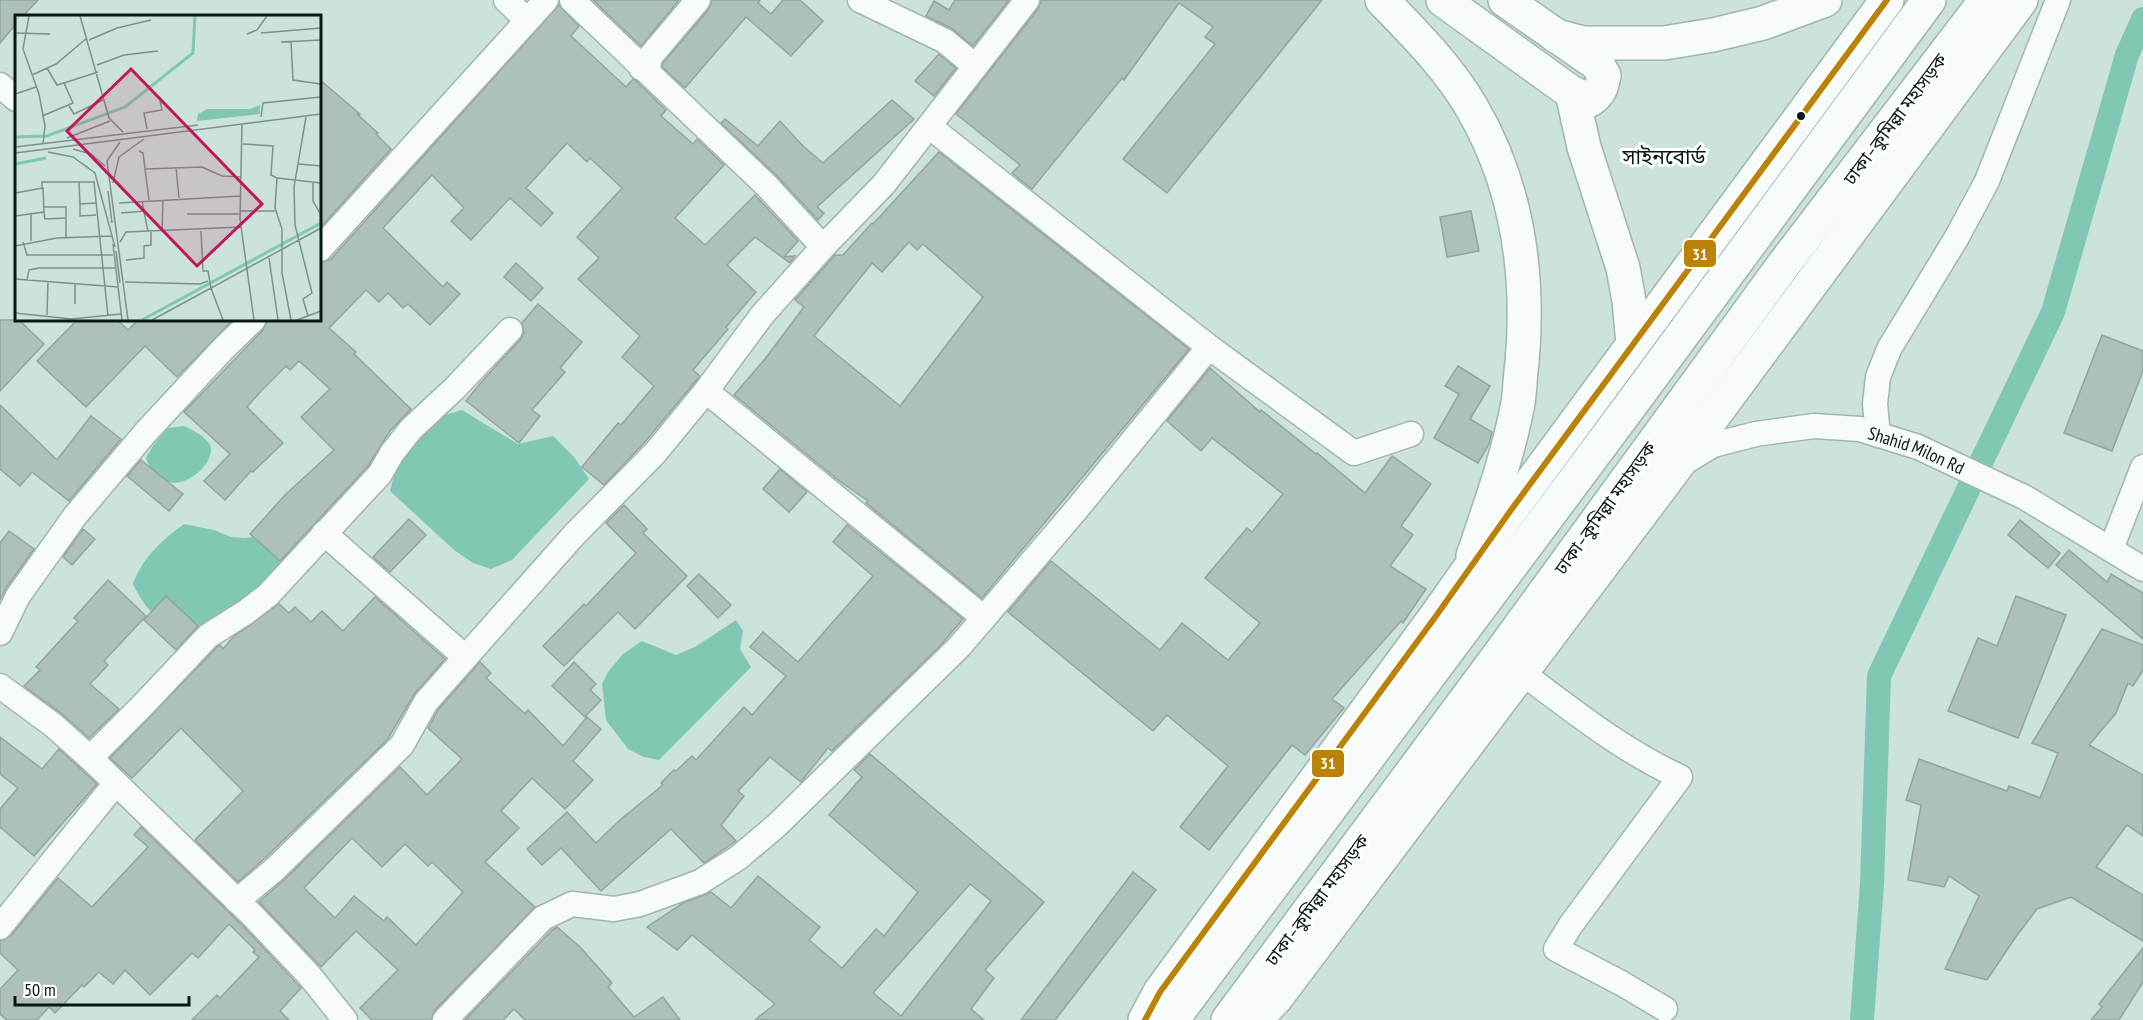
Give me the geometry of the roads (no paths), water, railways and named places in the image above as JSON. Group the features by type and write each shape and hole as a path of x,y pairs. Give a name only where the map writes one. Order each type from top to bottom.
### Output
{"main road":[{"path":"1382,0 1448,73 1472,106 1494,150 1509,193 1517,226 1525,322 1518,401 1505,458 1469,569"},
{"path":"1443,0 1572,93 1590,100 1596,95 1602,87 1604,75 1597,64 1505,0"},
{"path":"1556,36 1583,43 1664,43 1713,35 1763,23 1825,0"},
{"path":"1145,1020 1160,992 1887,0"},
{"path":"1172,1020 1929,0"},
{"name":"ঢাকা–কুমিল্লা মহাসড়ক","path":"1228,1020 1499,655 1784,264 1986,0"},
{"path":"1255,1020 1276,998 1673,470 2021,0"},
{"path":"1572,93 1584,147 1623,268 1633,344"}],"street":[{"path":"506,0 527,20"},
{"path":"321,248 546,0"},
{"path":"572,0 767,186 823,247"},
{"path":"641,68 649,63 649,58 698,0"},
{"path":"237,901 274,869 402,745 426,702 574,535 655,453 706,391 763,314 884,184 1027,0"},
{"path":"1878,435 1875,404 1878,377 1889,349 1957,237 1987,182 2058,0"},
{"path":"872,3 945,41 975,66"},
{"path":"0,85 15,98"},
{"path":"930,127 1209,346 1354,453 1411,434"},
{"path":"0,633 18,596 75,516 146,432 252,321"},
{"path":"90,758 208,636 268,595 380,474 411,429 446,397 510,330"},
{"path":"445,1020 543,918 572,904 614,909 640,904 700,882 738,858 776,826 959,647 1076,510 1209,346"},
{"path":"706,391 984,618"},
{"name":"Shahid Milon Rd","path":"1673,470 1713,446 1755,434 1814,426 1860,429 1918,447 2024,497 2143,569"},
{"path":"2111,549 2143,467"},
{"path":"324,533 465,657"},
{"path":"1521,672 1579,716 1658,767 1680,777 1570,926 1556,950 1621,983 1665,1009"},
{"path":"0,686 53,725 116,783 309,975 345,1020"},
{"path":"0,927 116,783"}],"waterway":[{"path":"1862,1020 1872,884 1879,676 2053,312 2127,55 2143,19"}],"district":[{"name":"সাইনবোর্ড","path":"1664,156"}]}
